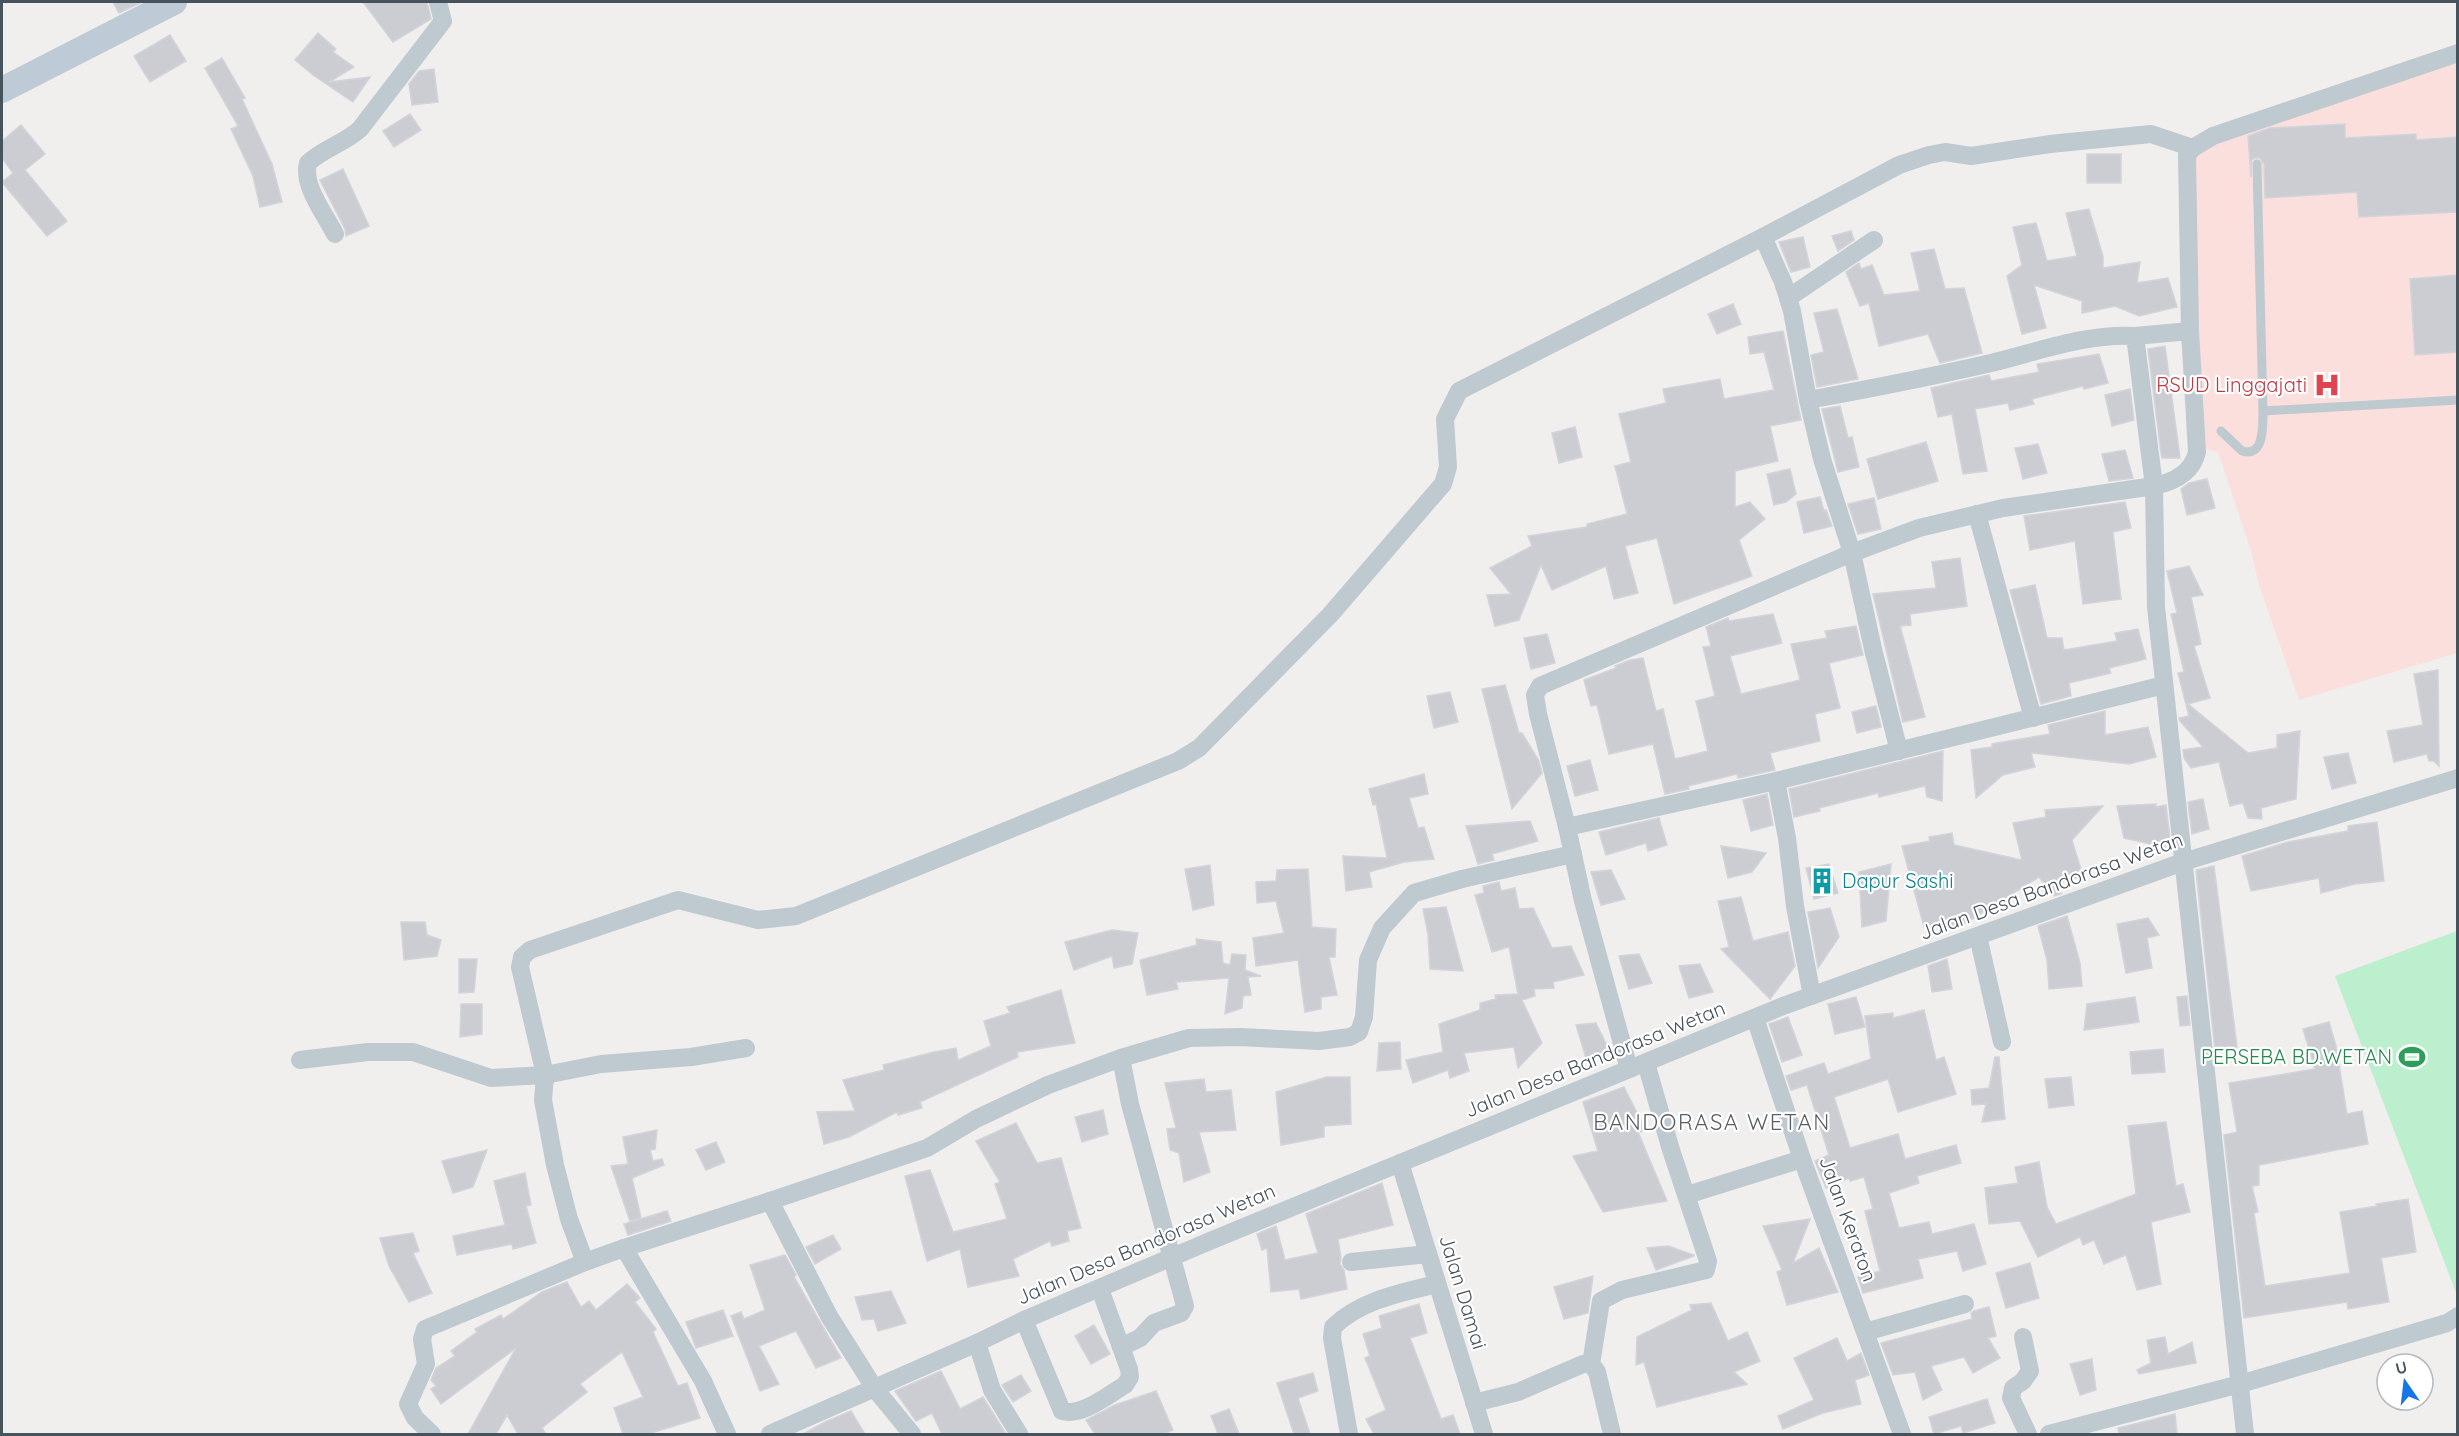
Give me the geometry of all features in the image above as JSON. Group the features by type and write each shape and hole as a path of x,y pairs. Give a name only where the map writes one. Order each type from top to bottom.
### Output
{"street":[{"path":"2,90 174,2"},
{"path":"335,234 306,175 308,163 326,149 344,141 360,129 443,21 438,2"},
{"path":"1612,1434 1597,1372 1591,1364 1601,1301 1622,1290 1706,1270 1708,1261 1687,1195 1637,1066 1583,902 1535,695 1540,687 1852,552 1919,528 2003,508 2154,486 2167,483 2185,474 2195,460 2197,452 2190,331 2187,155 2193,147 2213,136 2457,53"},
{"path":"585,1262 569,1219 555,1165 543,1100 545,1076 520,967 522,957 530,950 678,900 758,921 796,916 1178,760 1199,748 1330,615 1443,484 1448,467 1445,419 1459,391 1899,165 1945,152 1971,156 2050,144 2151,134 2193,147"},
{"path":"1762,237 1788,298 1824,468 1852,552 1873,649 1899,751"},
{"path":"1788,298 1874,240"},
{"path":"1808,400 1919,379 2067,344 2190,331"},
{"path":"2135,336 2154,486 2156,606 2245,1434"},
{"path":"1977,514 2033,718"},
{"path":"1567,827 1899,751 2164,685"},
{"name":"Jalan Desa Bandorasa Wetan","path":"770,1434 875,1389 1024,1320 1172,1257 1755,1018 2182,862 2457,778"},
{"path":"1776,780 1787,838 1795,906 1812,996"},
{"path":"432,1434 415,1418 408,1404 426,1364 422,1339 425,1329 585,1262 927,1148 976,1119 1028,1095 1121,1058 1190,1038 1240,1037 1319,1041 1350,1037 1359,1032 1364,1017 1368,960 1382,928 1414,893 1462,879 1573,854"},
{"path":"1978,936 2002,1042"},
{"name":"Jalan Keraton","path":"1755,1018 1802,1159 1902,1434"},
{"path":"300,1060 368,1052 413,1052 491,1078 545,1076 601,1064 691,1057 746,1048"},
{"path":"1121,1058 1130,1104 1185,1306 1181,1313 1154,1323 1140,1338 1121,1347"},
{"path":"1687,1195 1802,1159"},
{"name":"Jalan Damai","path":"1400,1163 1484,1434"},
{"path":"770,1201 805,1274 875,1389 912,1434"},
{"path":"624,1248 703,1381 727,1434"},
{"path":"1351,1262 1428,1254"},
{"path":"1348,1434 1332,1338 1333,1327 1342,1318 1368,1302 1437,1284"},
{"path":"1024,1320 1062,1411 1070,1413 1080,1411 1125,1385 1130,1377 1100,1289"},
{"path":"1865,1332 1965,1304"},
{"path":"2049,1434 2089,1429 2447,1323 2457,1316"},
{"path":"2023,1337 2030,1371 2023,1381 2013,1388 2012,1398 2028,1434"},
{"path":"977,1343 992,1390 1019,1434"},
{"path":"1474,1403 1518,1392 1583,1364 1591,1364"}],"lane":[{"path":"2221,431 2242,451 2253,452 2258,447 2262,434 2257,164"},
{"path":"2263,411 2457,400"}],"shaded area":[{"name":"RSUD Linggajati","path":"2457,59 2457,653 2299,700 2258,582 2252,554 2218,452 2201,448 2186,164 2216,137"}],"green space":[{"name":"PERSEBA BD.WETAN","path":"2458,931 2457,1295 2335,976"}],"building":[{"path":"113,2 142,2 119,13"},
{"path":"363,2 427,2 431,19 393,42"},
{"path":"318,33 336,49 333,52 354,67 329,82 370,77 353,102 295,60"},
{"path":"170,35 186,61 150,82 134,56"},
{"path":"222,58 245,98 242,99 272,164 282,202 260,207 253,176 231,129 238,126 205,68"},
{"path":"434,69 438,102 412,105 409,84 419,71"},
{"path":"410,114 421,130 394,147 383,131"},
{"path":"2345,124 2345,138 2416,134 2416,140 2457,137 2457,212 2359,217 2357,192 2265,198 2264,164 2260,158 2254,158 2251,161 2251,177 2248,136 2270,128"},
{"path":"21,125 45,154 25,170 67,221 47,236 2,182 13,173 2,158 2,141"},
{"path":"2087,154 2121,154 2121,183 2087,183"},
{"path":"343,169 369,226 346,236 345,229 320,180"},
{"path":"2089,209 2103,256 2103,268 2140,262 2137,283 2168,278 2177,307 2139,316 2115,306 2082,313 2082,301 2034,285 2046,328 2022,334 2007,276 2022,265 2013,227 2036,223 2047,261 2077,256 2066,213"},
{"path":"1851,231 1854,240 1838,251 1832,236"},
{"path":"1803,237 1810,267 1791,272 1779,242"},
{"path":"1934,249 1945,289 1964,288 1982,353 1940,363 1928,334 1879,346 1869,303 1860,306 1846,272 1859,263 1861,269 1872,265 1884,295 1920,291 1911,253"},
{"path":"2457,275 2457,352 2415,355 2410,279"},
{"path":"1733,304 1741,324 1717,334 1708,314"},
{"path":"1837,309 1858,379 1817,387 1811,355 1824,352 1814,313"},
{"path":"1783,331 1801,420 1770,426 1778,461 1735,471 1735,507 1750,502 1765,519 1739,540 1752,576 1674,604 1657,538 1625,546 1638,593 1614,599 1606,566 1552,590 1541,565 1519,620 1495,626 1487,595 1511,594 1490,568 1532,546 1528,536 1587,527 1587,524 1627,514 1615,466 1631,462 1619,414 1666,403 1663,389 1720,379 1724,399 1774,390 1764,352 1750,354 1748,337"},
{"path":"2165,346 2180,458 2162,458 2161,453 2148,349"},
{"path":"2099,354 2108,383 2084,389 2083,386 2032,399 2034,404 2010,410 2008,403 1975,409 1987,471 1963,474 1952,414 1938,417 1931,388 1989,375 1991,381 2039,372 2037,364"},
{"path":"2130,389 2134,420 2112,426 2105,395"},
{"path":"1840,406 1848,438 1852,437 1859,467 1838,472 1822,409"},
{"path":"1575,427 1582,457 1559,463 1552,433"},
{"path":"1926,442 1938,481 1878,499 1867,459"},
{"path":"2038,444 2047,473 2023,479 2015,448"},
{"path":"2125,450 2133,478 2109,481 2102,454"},
{"path":"1790,469 1796,494 1786,502 1774,505 1767,474"},
{"path":"2207,479 2215,508 2187,515 2181,489 2189,483"},
{"path":"1820,497 1832,526 1804,533 1797,502"},
{"path":"1874,498 1881,529 1858,534 1848,504"},
{"path":"2125,502 2131,528 2113,532 2121,599 2083,604 2075,541 2030,550 2024,516"},
{"path":"1960,558 1967,606 1910,614 1911,625 1900,626 1925,717 1903,722 1873,594 1936,588 1932,562"},
{"path":"2189,566 2203,595 2191,597 2201,644 2194,646 2210,698 2188,704 2248,753 2277,748 2277,735 2300,731 2296,799 2261,808 2262,819 2248,818 2243,803 2230,806 2219,762 2191,768 2184,758 2183,750 2203,747 2179,718 2189,716 2178,673 2184,672 2171,614 2177,613 2167,571"},
{"path":"2035,585 2047,638 2062,638 2064,650 2117,641 2115,633 2138,629 2146,659 2109,668 2111,673 2069,683 2071,696 2041,704 2010,590"},
{"path":"1773,614 1782,643 1730,656 1741,694 1800,680 1791,644 1827,638 1825,631 1856,626 1863,655 1829,663 1840,708 1815,714 1820,741 1770,753 1775,770 1738,778 1737,774 1665,794 1653,744 1609,754 1597,705 1591,706 1584,680 1630,660 1643,658 1656,711 1663,709 1675,759 1708,751 1696,701 1715,696 1703,647 1711,646 1706,627 1728,618 1729,621"},
{"path":"1547,634 1555,663 1531,669 1524,638"},
{"path":"2438,670 2439,766 2434,761 2429,761 2427,754 2394,762 2387,731 2423,725 2414,674"},
{"path":"1505,685 1519,733 1522,733 1539,761 1542,773 1512,809 1482,689"},
{"path":"1450,692 1458,722 1434,728 1427,696"},
{"path":"1876,706 1881,727 1857,733 1852,712"},
{"path":"2105,711 2105,735 2148,727 2156,757 2129,764 2031,753 2035,767 2003,775 1976,798 1971,750 2050,734 2048,725"},
{"path":"1943,751 1942,801 1927,797 1925,786 1879,797 1878,793 1794,817 1789,789"},
{"path":"2348,753 2356,783 2332,789 2324,757"},
{"path":"1590,760 1598,790 1575,796 1567,766"},
{"path":"1424,774 1428,794 1409,798 1418,828 1424,827 1434,859 1404,862 1369,872 1372,887 1346,891 1343,856 1387,858 1376,804 1373,805 1369,789"},
{"path":"1767,794 1773,825 1751,831 1743,800"},
{"path":"2203,799 2209,829 2192,834 2188,802"},
{"path":"2156,804 2156,807 2166,805 2170,839 2164,841 2165,847 2124,838 2117,806"},
{"path":"2103,806 2072,840 2083,876 2058,883 2061,894 2054,896 2039,877 1966,923 1944,927 1924,927 1902,846 1930,841 1929,837 1952,833 1954,845 2022,860 2013,823 2046,817 2045,810"},
{"path":"1659,818 1667,845 1648,851 1646,843 1606,855 1599,832"},
{"path":"1530,821 1538,841 1492,854 1494,860 1478,864 1466,826"},
{"path":"2377,822 2384,881 2355,884 2321,893 2319,878 2251,891 2242,856 2288,842 2348,831 2348,826"},
{"path":"1721,846 1766,853 1752,872 1728,878"},
{"name":"Dapur Sashi","path":"1829,864 1838,893 1814,899 1806,868"},
{"path":"1891,864 1886,921 1862,927 1859,872"},
{"path":"1210,865 1214,905 1193,910 1185,869"},
{"path":"2214,866 2237,1047 2215,1050 2196,870"},
{"path":"1308,869 1312,927 1336,929 1335,957 1329,957 1337,995 1321,997 1321,1009 1305,1012 1298,960 1256,966 1253,938 1284,933 1276,901 1257,903 1256,882 1276,881 1277,870"},
{"path":"1611,870 1625,899 1601,905 1591,872"},
{"path":"1499,882 1501,891 1515,888 1519,909 1533,908 1552,948 1571,946 1584,975 1553,982 1554,988 1534,989 1535,996 1522,1000 1542,1043 1518,1068 1514,1047 1464,1053 1469,1071 1450,1078 1448,1070 1413,1083 1406,1060 1443,1052 1439,1024 1480,1010 1480,1003 1496,999 1495,995 1518,994 1509,947 1492,952 1475,895 1484,893 1483,886"},
{"path":"1741,897 1753,941 1788,932 1795,966 1770,999 1721,949 1729,947 1718,901"},
{"path":"1446,907 1463,971 1430,969 1428,934 1423,909"},
{"path":"1830,908 1839,937 1818,968 1808,912"},
{"path":"2067,916 2080,963 2082,986 2049,989 2047,960 2038,926"},
{"path":"2148,918 2159,935 2147,938 2152,968 2126,973 2117,924"},
{"path":"401,922 425,922 427,935 441,940 437,956 404,960"},
{"path":"1112,930 1138,933 1132,964 1114,968 1112,956 1074,970 1065,942"},
{"path":"1196,939 1221,942 1223,963 1230,965 1232,954 1246,955 1245,970 1261,976 1248,977 1251,995 1243,996 1242,1008 1225,1014 1229,978 1176,982 1178,989 1147,995 1140,960 1197,945"},
{"path":"1639,954 1652,983 1629,989 1619,956"},
{"path":"459,959 477,959 474,992 459,993"},
{"path":"1947,959 1952,989 1932,992 1928,966"},
{"path":"1700,964 1713,992 1689,998 1679,966"},
{"path":"1061,990 1075,1043 1017,1052 1018,1057 920,1102 922,1108 898,1115 897,1112 849,1137 824,1144 817,1112 855,1111 843,1080 884,1070 883,1065 956,1048 958,1060 991,1046 984,1021 1010,1013 1007,1007"},
{"path":"2187,996 2190,1025 2180,1026 2177,997"},
{"path":"1856,997 1865,1027 1835,1034 1828,1004"},
{"path":"2135,997 2139,1022 2084,1030 2087,1004"},
{"path":"461,1004 482,1004 482,1034 460,1037"},
{"path":"1924,1010 1936,1060 1944,1057 1956,1094 1898,1112 1888,1079 1834,1097 1850,1148 1898,1134 1905,1159 1956,1145 1961,1163 1917,1176 1919,1183 1889,1193 1899,1228 1929,1222 1932,1234 1974,1224 1986,1264 1963,1271 1957,1251 1918,1259 1923,1278 1863,1293 1858,1277 1880,1271 1865,1211 1873,1209 1864,1177 1850,1181 1849,1178 1826,1188 1815,1161 1829,1155 1807,1085 1791,1090 1786,1076 1824,1063 1828,1074 1871,1059 1865,1016 1893,1013 1893,1018"},
{"path":"1788,1017 1802,1055 1782,1062 1769,1024"},
{"path":"2329,1022 2336,1046 2347,1114 2362,1111 2368,1144 2259,1165 2259,1185 2252,1186 2258,1212 2254,1213 2265,1286 2350,1273 2340,1212 2408,1199 2416,1252 2381,1258 2389,1302 2348,1309 2347,1302 2244,1318 2224,1135 2237,1132 2229,1083 2315,1069 2303,1029"},
{"path":"1596,1023 1610,1052 1586,1058 1576,1025"},
{"path":"1400,1042 1401,1069 1377,1071 1379,1043"},
{"path":"2163,1049 2165,1072 2132,1074 2130,1052"},
{"path":"1995,1057 1999,1057 2005,1119 1982,1122 1986,1104 1972,1105 1971,1090 1989,1088"},
{"path":"1327,1077 1350,1077 1351,1124 1324,1126 1324,1137 1281,1145 1276,1092"},
{"path":"2071,1077 2074,1105 2049,1108 2045,1079"},
{"path":"1204,1079 1206,1092 1231,1090 1236,1130 1199,1132 1210,1172 1184,1182 1179,1153 1170,1150 1167,1129 1176,1128 1165,1083"},
{"path":"1624,1087 1646,1131 1638,1132 1667,1201 1603,1212 1573,1156 1598,1151 1583,1102"},
{"path":"1103,1110 1108,1134 1082,1142 1075,1117"},
{"path":"2166,1122 2176,1186 2183,1184 2190,1212 2151,1222 2161,1284 2137,1290 2126,1255 2104,1264 2094,1240 2083,1245 2080,1237 2038,1257 2020,1221 1989,1224 1985,1188 2018,1183 2015,1167 2039,1162 2047,1207 2056,1224 2136,1194 2128,1126"},
{"path":"1016,1123 1037,1163 1061,1158 1081,1228 1067,1231 1069,1241 1052,1246 1050,1241 1013,1259 1019,1276 968,1287 960,1249 927,1261 905,1176 930,1170 953,1232 1007,1219 995,1184 1000,1182 976,1141"},
{"path":"657,1130 655,1149 650,1150 653,1161 662,1159 664,1165 632,1178 641,1218 630,1221 611,1166 628,1164 623,1137"},
{"path":"716,1142 725,1162 706,1170 696,1150"},
{"path":"487,1150 473,1187 453,1193 442,1161"},
{"path":"525,1173 531,1205 526,1206 536,1243 513,1249 512,1244 457,1255 453,1236 505,1225 494,1181"},
{"path":"1382,1183 1393,1225 1338,1239 1340,1264 1344,1270 1347,1289 1301,1299 1299,1289 1271,1292 1267,1248 1262,1250 1257,1234 1276,1226 1285,1260 1318,1253 1306,1214"},
{"path":"667,1211 671,1221 628,1235 624,1224"},
{"path":"1810,1219 1793,1263 1819,1248 1838,1292 1787,1305 1777,1272 1782,1270 1763,1226"},
{"path":"413,1233 419,1251 413,1253 432,1293 409,1302 389,1266 380,1238"},
{"path":"833,1235 841,1249 815,1264 806,1247"},
{"path":"1668,1246 1694,1256 1656,1270 1647,1248"},
{"path":"785,1255 796,1275 794,1277 841,1358 816,1368 796,1331 759,1346 779,1384 760,1391 731,1316 741,1312 744,1319 765,1310 750,1265"},
{"path":"2030,1263 2039,1298 2006,1308 1996,1273"},
{"path":"1593,1276 1588,1313 1564,1319 1554,1287"},
{"path":"567,1282 581,1307 589,1301 596,1310 627,1284 640,1298 635,1302 656,1329 653,1332 678,1386 687,1383 700,1418 648,1434 623,1434 614,1408 643,1397 622,1352 580,1384 587,1392 542,1428 546,1434 518,1434 507,1415 496,1434 468,1434 516,1348 441,1404 431,1389 436,1386 431,1380 436,1368 455,1356 451,1351 477,1332 475,1329 501,1315 503,1319 542,1292"},
{"path":"891,1291 906,1323 878,1331 874,1319 862,1320 855,1297"},
{"path":"1711,1303 1728,1341 1747,1332 1760,1361 1734,1372 1747,1384 1657,1407 1644,1362 1636,1365 1637,1337 1692,1310 1690,1305"},
{"path":"1419,1304 1427,1333 1410,1338 1441,1419 1453,1415 1460,1434 1374,1434 1366,1419 1386,1410 1365,1358 1370,1356 1363,1334 1382,1328 1379,1316"},
{"path":"1989,1307 1996,1336 1988,1338 2000,1358 1973,1373 1964,1357 1931,1366 1942,1390 1923,1400 1915,1372 1893,1375 1881,1343 1972,1319 1971,1313"},
{"path":"723,1310 733,1336 696,1348 686,1322"},
{"path":"1094,1325 1110,1354 1091,1364 1075,1336"},
{"path":"2165,1337 2168,1354 2192,1342 2196,1363 2139,1374 2137,1370 2151,1363 2147,1340"},
{"path":"1837,1338 1847,1361 1861,1353 1869,1375 1855,1380 1861,1404 1823,1413 1783,1429 1778,1416 1814,1400 1794,1358"},
{"path":"2092,1359 2096,1390 2080,1395 2070,1364"},
{"path":"941,1371 960,1409 983,1397 1006,1434 942,1434 932,1413 916,1421 895,1391"},
{"path":"1313,1373 1318,1391 1298,1398 1310,1434 1294,1434 1277,1383"},
{"path":"1021,1375 1031,1391 1013,1402 1002,1385"},
{"path":"1156,1391 1173,1430 1163,1434 1095,1434 1086,1420 1115,1405"},
{"path":"1987,1399 1995,1423 1963,1433 1961,1426 1934,1434 1929,1417"},
{"path":"1229,1409 1239,1434 1218,1434 1211,1416"},
{"path":"851,1411 865,1434 803,1434 825,1422"},
{"path":"2175,1414 2177,1434 2119,1434 2118,1428"}],"place":[{"name":"RSUD Linggajati","path":"2327,385"},
{"name":"Dapur Sashi","path":"1822,881"},
{"name":"PERSEBA BD.WETAN","path":"2412,1057"}],"district":[{"name":"BANDORASA WETAN","path":"1712,1122"}]}
